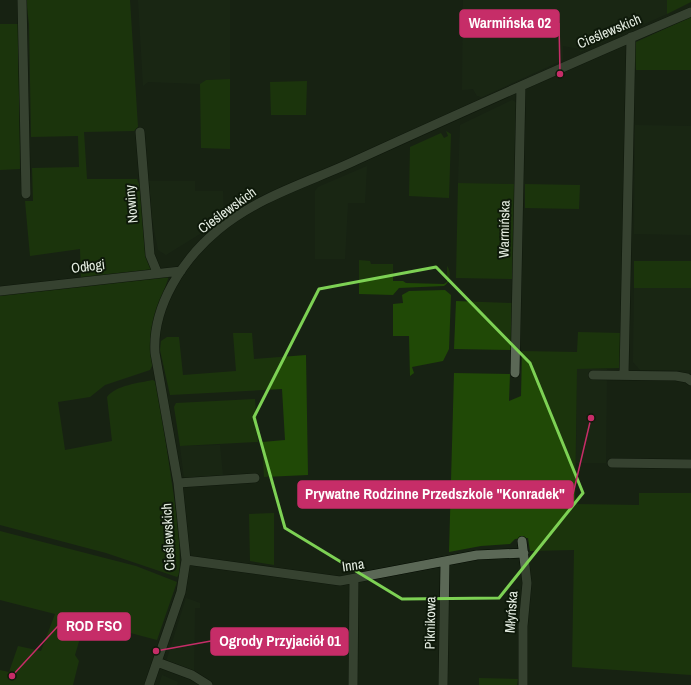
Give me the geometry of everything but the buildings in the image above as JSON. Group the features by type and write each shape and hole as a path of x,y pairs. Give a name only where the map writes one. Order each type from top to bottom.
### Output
{"street":[{"path":"22,0 26,194"},
{"name":"Cieślewskich","path":"149,685 181,592 186,560 178,483 155,353 154,336 168,295 181,271 198,248 218,229 267,198 354,162 631,37 691,12"},
{"path":"624,375 631,37"},
{"name":"Warmińska","path":"515,374 521,86"},
{"name":"Nowiny","path":"140,132 150,255 157,272"},
{"name":"Odłogi","path":"0,291 157,272 181,271"},
{"path":"593,375 676,376 687,378 691,381"},
{"path":"612,463 691,464"},
{"path":"178,483 255,478"},
{"name":"Młyńska","path":"522,540 527,583 524,626 524,685"},
{"name":"Inna","path":"186,560 331,581 354,580 478,555 524,552"},
{"name":"Piknikowa","path":"443,685 445,562"},
{"path":"353,685 354,580"},
{"path":"157,662 192,675 208,685"}],"highlighted area":[{"path":"436,267 530,363 583,493 499,598 402,599 285,528 254,417 319,289"}],"shaded area":[{"path":"138,0 230,0 230,79 206,80 200,84 148,82 143,86"},
{"path":"463,0 667,0 667,14 580,52 580,49 563,46 563,60 482,97 477,96 473,89 462,90"},
{"path":"512,100 517,103 515,184 458,183 460,125"},
{"path":"635,125 691,126 691,235 634,234"},
{"path":"367,166 365,203 348,203 345,259 315,259 315,191 318,187"},
{"path":"149,181 195,181 195,191 223,191 224,219 166,255 158,250 151,213"},
{"path":"634,288 691,288 691,370 640,370 633,362"},
{"path":"577,369 607,369 606,463 576,463"},
{"path":"220,445 223,476 184,478 180,446"},
{"path":"186,598 200,603 200,608 195,608 194,673 166,662"},
{"path":"162,675 178,682 177,685 159,685"}],"green space":[{"path":"26,0 130,0 138,127 134,131 84,132 87,179 137,179 140,187 146,254 153,270 81,278 80,249 30,256 25,201 33,201 32,168 79,167 78,136 31,137 29,24"},
{"path":"667,0 691,0 691,2 667,14"},
{"path":"691,17 691,70 636,70 634,49 636,42"},
{"path":"0,24 18,24 20,169 0,170"},
{"path":"230,79 230,149 201,148 200,84 206,80"},
{"path":"307,81 306,115 271,115 270,82"},
{"path":"446,131 451,134 449,198 409,196 410,147 441,133 444,138 448,136"},
{"path":"458,183 515,184 513,279 456,278"},
{"path":"525,184 580,185 579,209 525,208"},
{"path":"359,260 370,261 371,264 393,264 393,281 403,281 406,283 444,284 447,282 447,266 449,268 450,277 448,282 444,286 399,288 393,295 359,294"},
{"path":"634,261 691,261 691,288 634,288"},
{"path":"169,276 154,320 153,364 150,370 105,385 90,397 58,402 65,450 112,441 107,397 116,390 128,385 153,380 157,383 179,531 180,574 177,577 106,553 0,525 0,293"},
{"path":"445,290 451,295 449,349 443,361 412,367 414,373 410,376 409,336 393,336 393,304 403,303 402,295 409,291"},
{"path":"456,301 512,303 511,350 454,349"},
{"path":"578,332 621,333 621,368 577,369 575,504 639,505 639,493 691,493 691,675 572,667 574,550 530,551 528,538 515,539 510,544 481,546 449,552 454,373 510,374 509,401 521,396 522,351 577,352"},
{"path":"233,333 252,333 254,359 306,355 308,475 264,477 262,442 285,440 282,389 170,395 160,350 161,341 167,337 179,337 183,375 236,371"},
{"path":"255,399 258,442 180,446 174,407 176,403"},
{"path":"274,513 274,565 250,561 249,514"},
{"path":"0,531 136,566 177,582 157,640 85,621 75,655 79,661 73,685 0,685 0,670 9,672 18,646 41,651 55,614 0,600"},
{"path":"479,678 518,679 517,685 479,685"}],"place":[{"name":"Warmińska 02","path":"560,74"},
{"name":"Prywatne Rodzinne Przedszkole \"Konradek\"","path":"591,418"},
{"name":"Ogrody Przyjaciół 01","path":"156,651"},
{"name":"ROD FSO","path":"12,676"}]}
